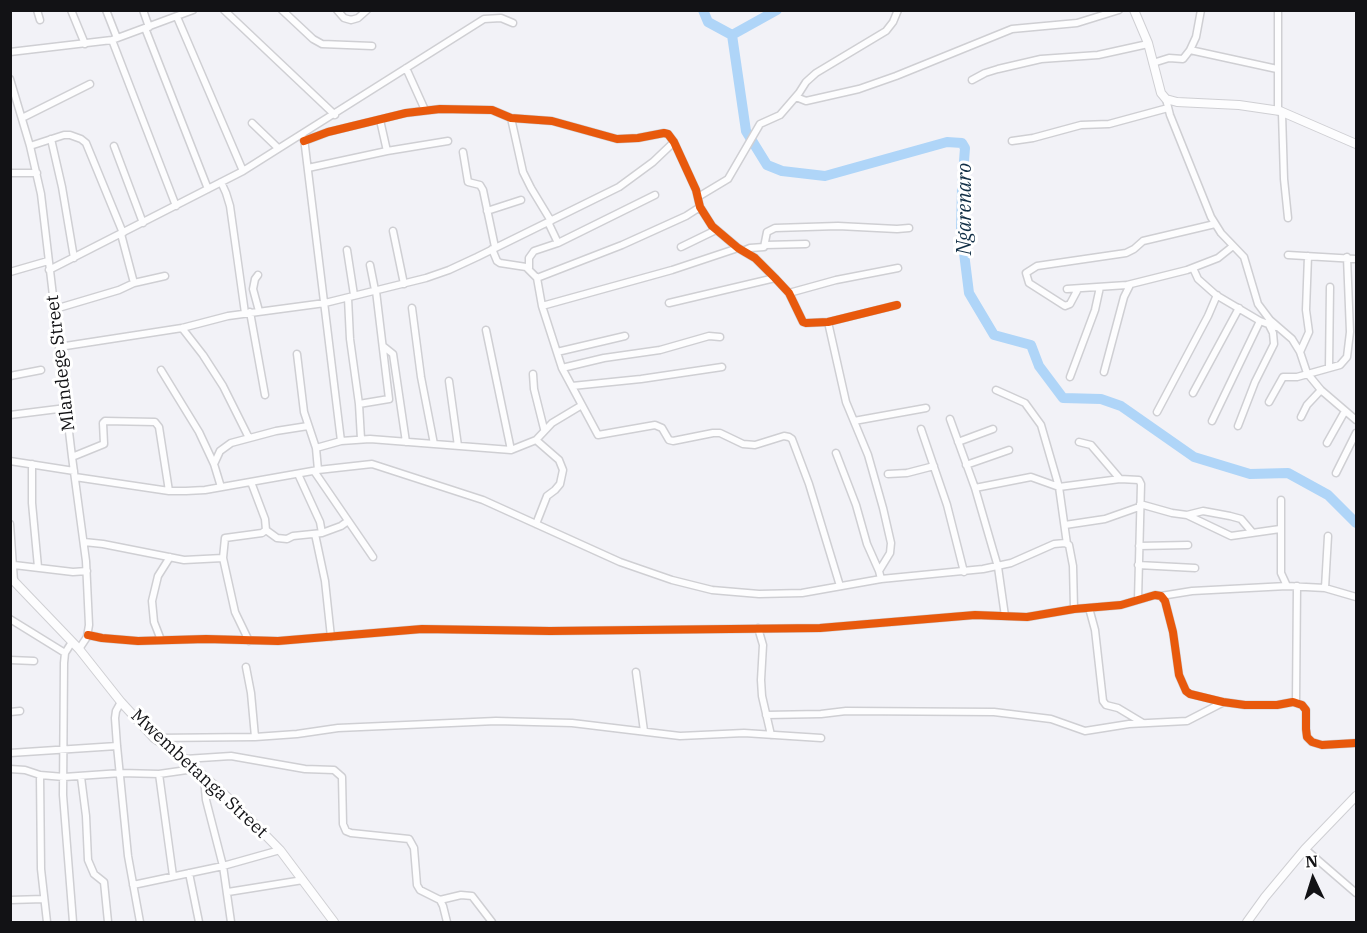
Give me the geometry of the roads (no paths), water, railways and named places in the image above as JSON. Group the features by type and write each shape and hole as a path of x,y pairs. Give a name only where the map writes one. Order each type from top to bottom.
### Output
{"street":[{"path":"37,10 40,20"},
{"path":"71,10 85,44"},
{"path":"106,10 176,206"},
{"path":"143,10 147,28 208,189"},
{"path":"10,52 115,39 193,10"},
{"path":"224,10 335,115"},
{"path":"282,10 313,39 322,44 372,46"},
{"path":"337,10 344,18 351,20 358,18 367,10"},
{"path":"698,197 728,179 760,124 780,115 816,73 886,31 898,10"},
{"path":"796,96 806,101 859,89 1012,29 1077,23 1119,10"},
{"path":"1134,10 1148,45 1161,93 1215,224 1247,263 1258,304 1270,320 1292,339 1300,352 1307,373 1321,390 1356,420"},
{"path":"1153,63 1169,58 1180,60 1190,50 1196,37 1200,10"},
{"path":"1278,10 1277,69 1288,218"},
{"path":"177,17 243,171"},
{"path":"49,270 243,171 303,131 335,115 484,19 501,18 513,23"},
{"path":"972,80 998,69 1041,59 1098,55 1148,45"},
{"path":"1190,50 1277,69"},
{"path":"406,68 425,110"},
{"name":"Mlandege Street","path":"10,79 37,173 84,542 88,634"},
{"path":"22,118 90,84"},
{"path":"1012,141 1033,138 1081,124 1109,124 1167,103 1176,102 1239,105 1280,112 1356,144"},
{"path":"304,141 328,132 425,110 492,110 511,118 552,121 617,139 668,134 674,142 698,197 700,207 716,230 755,258 775,278 789,293 803,322 828,322 897,305"},
{"path":"511,118 523,172 558,243"},
{"path":"380,120 387,151"},
{"path":"252,123 278,148"},
{"path":"303,131 341,441"},
{"path":"30,146 70,135 86,143 122,233 134,283"},
{"path":"51,139 74,258"},
{"path":"308,168 448,141"},
{"path":"59,347 182,328 259,311 325,303 404,284 449,270 619,187 653,162 674,142"},
{"path":"114,146 143,223"},
{"path":"463,152 468,182 480,185 497,261 529,268 537,278 542,306 562,368 596,433 600,436 656,425 662,428 669,440 673,441 720,433 743,444 754,445 789,436 809,484 840,586"},
{"path":"10,173 37,173"},
{"path":"221,183 230,206 247,313 265,395"},
{"path":"529,268 531,255 655,195"},
{"path":"487,211 520,200"},
{"path":"537,278 622,245 686,216 700,207"},
{"path":"1078,288 1070,304 1065,306 1029,283 1026,273 1037,266 1126,253 1143,241 1215,224"},
{"path":"765,245 767,232 775,228 838,226 909,228"},
{"path":"681,247 716,230"},
{"path":"393,231 404,284"},
{"path":"542,306 740,249 765,245 806,244"},
{"path":"1067,289 1130,285 1193,268 1218,258 1233,246"},
{"path":"347,250 351,296 350,339 359,404 361,439"},
{"path":"1288,255 1356,259"},
{"path":"1300,352 1309,333 1306,310 1308,256"},
{"path":"1269,402 1283,376 1289,378 1343,363 1349,352 1347,257"},
{"path":"10,272 48,261"},
{"path":"359,404 388,399 383,346 370,265"},
{"path":"789,293 836,280 898,268"},
{"path":"1193,268 1198,279 1217,295 1260,321 1282,329"},
{"path":"55,309 119,290 134,283 165,276"},
{"path":"258,276 252,290 259,311"},
{"path":"669,303 775,278"},
{"path":"1104,372 1124,297 1130,285"},
{"path":"1070,377 1095,310 1100,287"},
{"path":"1329,368 1330,287"},
{"path":"1157,412 1217,295"},
{"path":"412,308 421,377 434,444"},
{"path":"1193,393 1239,308"},
{"path":"1212,421 1260,321"},
{"path":"828,322 846,402 876,483 891,543 890,553 879,571"},
{"path":"1238,426 1255,382 1274,344 1273,333 1268,325"},
{"path":"182,328 223,386 249,438"},
{"path":"486,330 511,450"},
{"path":"557,352 625,336"},
{"path":"562,368 604,358 660,350 709,336 720,337"},
{"path":"383,346 393,354 406,442"},
{"path":"297,354 308,426 316,448 316,470 373,557"},
{"path":"572,386 722,367"},
{"path":"10,376 41,370"},
{"path":"161,370 199,432 214,464 221,487"},
{"path":"533,374 534,389 544,429"},
{"path":"449,381 458,446"},
{"path":"996,390 1025,403 1041,425 1059,487 1067,544 1073,566 1074,609"},
{"path":"1302,417 1307,405 1321,390"},
{"path":"316,448 341,441 361,439 511,450 536,440 544,429 582,405"},
{"path":"10,415 66,408"},
{"path":"854,421 926,408"},
{"path":"1327,443 1345,411"},
{"path":"950,419 975,488 998,567 1005,616"},
{"path":"72,457 104,444 103,426 105,422 155,422 159,427 170,491"},
{"path":"214,464 220,451 226,446 276,431 308,426"},
{"path":"921,429 947,505 964,572"},
{"path":"958,442 993,429"},
{"path":"1336,473 1356,433"},
{"path":"536,440 559,460 563,470 560,484 547,496 536,524"},
{"path":"1078,441 1091,445 1120,479"},
{"path":"966,465 1009,450"},
{"path":"836,453 881,579"},
{"path":"10,461 170,491 205,490 361,464 384,467 483,500 620,562 672,580 712,590 780,595 802,593 881,579 998,567 1018,561 1053,544 1067,544"},
{"path":"32,464 32,503 38,567"},
{"path":"888,474 907,473 934,466"},
{"path":"298,474 320,522 318,533 331,637"},
{"path":"975,488 1031,477 1059,487 1120,479 1139,480 1141,484 1138,600"},
{"path":"251,482 265,519 266,530 277,538 318,533 341,526 348,521"},
{"path":"1281,500 1281,573 1287,586"},
{"path":"1065,525 1105,519 1140,506 1187,515 1231,536 1280,529"},
{"path":"1187,515 1203,512 1230,516 1241,519 1252,532"},
{"path":"10,524 14,565 12,579"},
{"path":"249,641 235,612 223,558 225,538 262,533 266,530"},
{"path":"1324,588 1328,536"},
{"path":"84,542 171,557 203,560 223,558"},
{"path":"1139,546 1188,545"},
{"path":"161,640 154,622 152,602 158,576 171,557"},
{"path":"14,565 73,572 87,571"},
{"path":"1138,565 1195,568"},
{"name":"Mwembetanga Street","path":"12,579 79,649 154,738 184,759 235,804 280,850 334,922"},
{"path":"1296,703 1297,586"},
{"path":"79,649 88,634 119,640 296,641 422,629 550,631 820,628 975,615 1027,617 1074,609 1121,605 1152,595 1161,596 1192,591 1297,586 1324,588 1356,597"},
{"path":"1161,596 1165,601 1173,632 1179,675 1186,691 1194,696 1223,702 1277,705 1293,702 1305,707 1308,713 1307,737 1312,742 1322,745 1356,742"},
{"path":"1089,608 1095,630 1103,701 1106,705 1118,708 1144,723"},
{"path":"10,619 65,653"},
{"path":"758,628 762,645 761,680 771,735"},
{"path":"72,642 65,653 63,682 64,806 73,922"},
{"path":"10,660 34,661"},
{"path":"246,667 255,737"},
{"path":"636,672 644,731"},
{"path":"122,702 116,711 117,746 133,885 140,922"},
{"path":"766,715 846,711 994,712 1051,719 1085,731 1144,723 1187,721 1223,702"},
{"path":"10,712 20,711"},
{"path":"154,738 297,735 338,728 496,721 572,723 680,736 744,733 821,738"},
{"path":"10,753 117,746"},
{"path":"184,759 231,756 305,769 334,770 342,777 343,824 346,831 409,839 414,848 417,885 420,890 440,900 447,922"},
{"path":"10,769 25,770 40,776 64,777 121,773 159,774 194,770"},
{"path":"159,774 173,876"},
{"path":"40,776 41,857 47,922"},
{"path":"81,777 88,860 94,874 104,882 108,922"},
{"path":"204,778 206,800 228,892 231,922"},
{"path":"1247,922 1264,897 1305,849 1356,796"},
{"path":"1305,849 1356,893"},
{"path":"133,885 223,866 280,850"},
{"path":"189,873 199,922"},
{"path":"228,892 303,880"},
{"path":"440,900 461,895 472,896 492,922"},
{"path":"10,900 44,899"}],"waterway":[{"path":"703,10 708,22 732,35"},
{"name":"Ngarenaro","path":"777,10 732,35 746,131 767,165 782,171 825,176 947,142 962,143 965,148 961,229 969,293 994,335 1031,345 1039,366 1063,398 1101,399 1121,406 1194,457 1250,474 1288,473 1328,495 1356,523"}]}
